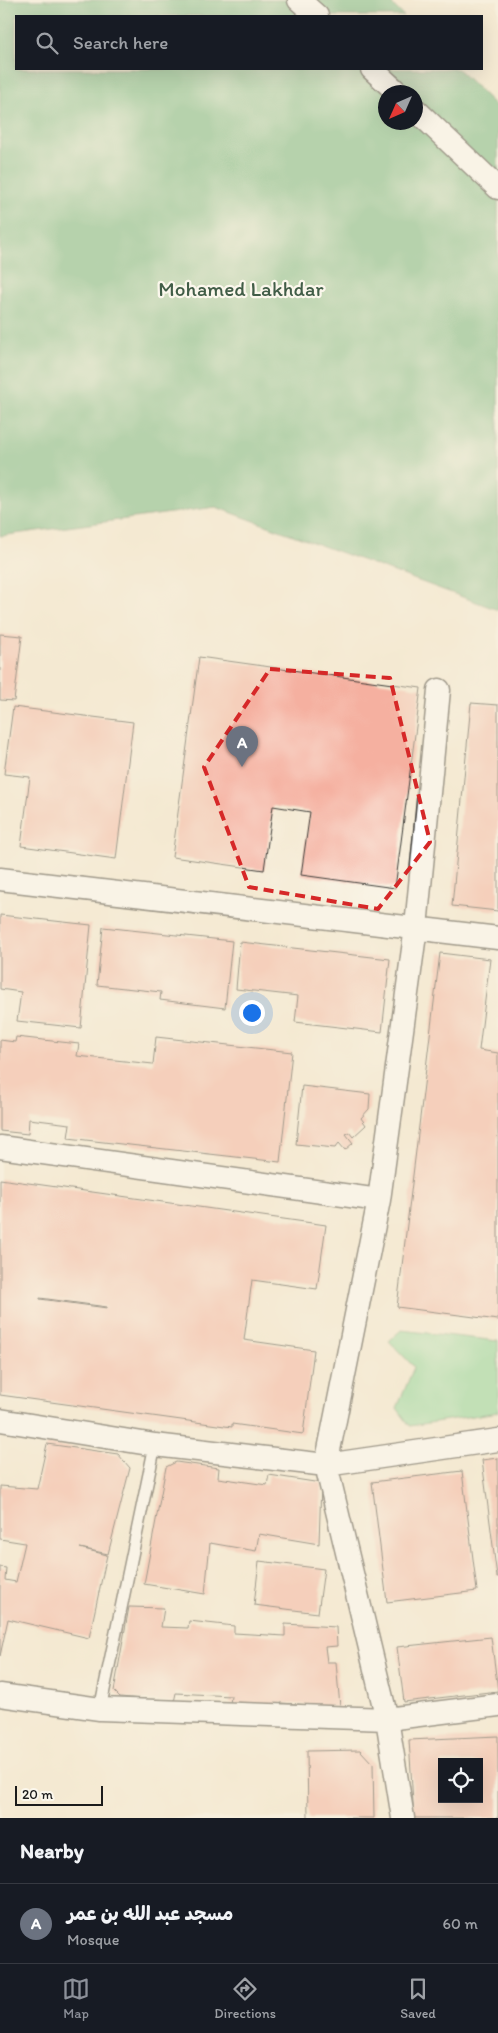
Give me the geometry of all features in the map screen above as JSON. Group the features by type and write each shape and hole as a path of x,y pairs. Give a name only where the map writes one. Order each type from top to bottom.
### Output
{"street":[{"path":"300,0 316,15"},
{"path":"373,70 389,85"},
{"path":"423,117 498,188"},
{"path":"403,1818 387,1720 326,1465 379,1200 416,927 439,690"},
{"path":"0,879 498,938"},
{"path":"0,1147 379,1200"},
{"path":"0,1420 155,1446 326,1465 498,1440"},
{"path":"0,1695 100,1709 387,1720 498,1704"}],"lane":[{"path":"100,1709 155,1446"}],"highlighted area":[{"path":"270,669 390,678 430,842 378,909 249,887 204,767"}],"green space":[{"name":"Mohamed Lakhdar","path":"0,0 388,0 403,15 15,15 15,70 459,70 498,108 498,610 216,507 0,536"},
{"path":"401,1330 498,1341 498,1412 410,1426 397,1408 414,1367 389,1341"}],"building":[{"path":"0,634 22,636 14,701 0,700"},
{"path":"199,657 421,688 395,888 301,875 310,812 273,806 264,870 172,857"},
{"path":"471,703 498,705 498,911 452,906"},
{"path":"13,707 133,722 116,859 21,846 30,777 4,774"},
{"path":"0,915 91,925 81,1028 17,1021 21,992 0,989"},
{"path":"103,927 232,941 225,1008 160,1000 161,992 97,985"},
{"path":"240,942 390,959 382,1032 295,1022 298,996 236,989"},
{"path":"440,953 490,959 479,1050 498,1053 498,1320 397,1307"},
{"path":"16,1037 79,1044 77,1056 153,1064 156,1037 292,1052 280,1162 68,1138 70,1124 29,1119 28,1134 0,1131 0,1040 15,1042"},
{"path":"302,1086 370,1094 369,1109 361,1118 366,1125 353,1137 349,1132 346,1134 353,1143 345,1150 339,1143 335,1148 296,1144"},
{"path":"0,1179 326,1225 317,1289 252,1280 244,1340 314,1350 303,1434 232,1424 232,1427 0,1395","holes":["40,1298 107,1307 107,1308"]},
{"path":"47,1444 118,1454 130,1468 108,1554 80,1548 107,1555 89,1638 8,1619 0,1656 0,1567 6,1568 5,1580 16,1582 25,1543 0,1539 0,1486 37,1489"},
{"path":"498,1458 498,1577 497,1577 482,1460"},
{"path":"176,1462 219,1468 218,1478 267,1485 269,1475 321,1483 319,1544 259,1534 256,1551 210,1543 205,1594 144,1584 166,1467"},
{"path":"462,1471 477,1591 387,1602 372,1482"},
{"path":"259,1561 324,1569 318,1613 254,1605"},
{"path":"129,1607 164,1608 161,1627 188,1628 189,1621 234,1626 234,1633 285,1636 285,1624 336,1627 337,1646 325,1647 327,1662 336,1662 340,1707 281,1703 281,1707 230,1704 231,1696 176,1693 174,1702 120,1697 114,1691"},
{"path":"491,1637 498,1691 404,1702 397,1647"},
{"path":"498,1736 498,1818 414,1818 409,1740"},
{"path":"360,1750 373,1764 374,1818 308,1818 307,1751"}],"place":[{"name":"مسجد عبد الله بن عمر","path":"242,767"}]}
